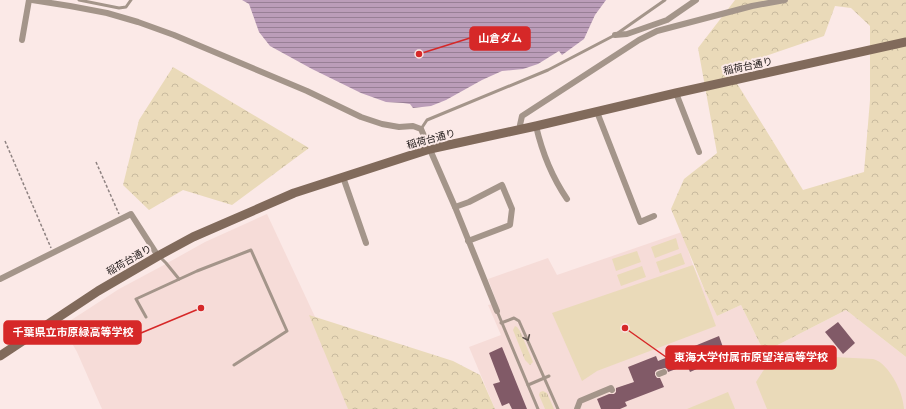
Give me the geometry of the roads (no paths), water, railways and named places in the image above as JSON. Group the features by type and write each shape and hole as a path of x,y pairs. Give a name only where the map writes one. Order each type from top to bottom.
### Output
{"street":[{"path":"22,40 29,0"},
{"path":"32,0 92,10 138,22 174,35 307,91 362,117 382,124 399,127 413,126 421,130 455,207 497,311"},
{"path":"615,35 627,34 667,20 696,0"},
{"path":"520,129 522,116 639,40 657,31 752,6 785,0"},
{"name":"稲荷台通り","path":"0,356 98,291 158,256 193,237 294,193 430,149 906,42"},
{"path":"676,93 699,152"},
{"path":"597,112 640,222 654,216"},
{"path":"536,126 547,162 567,199"},
{"path":"342,177 366,243"},
{"path":"455,207 469,202 502,185 512,209 510,225 468,241"},
{"path":"0,280 132,214 158,256"},
{"path":"577,409 580,401 611,388 612,390"}],"lane":[{"path":"79,0 119,8 126,6 131,0"},
{"path":"421,130 427,120 548,70 615,35 664,0"},
{"path":"146,317 136,299 197,271 251,250 287,331 234,365"},
{"path":"158,256 179,279"},
{"path":"497,311 501,324 538,409"},
{"path":"501,324 514,318 519,321 558,409"},
{"path":"528,385 549,376"}],"place":[{"name":"山倉ダム","path":"419,54"},
{"name":"千葉県立市原緑高等学校","path":"201,308"},
{"name":"東海大学付属市原望洋高等学校","path":"625,328"}]}
